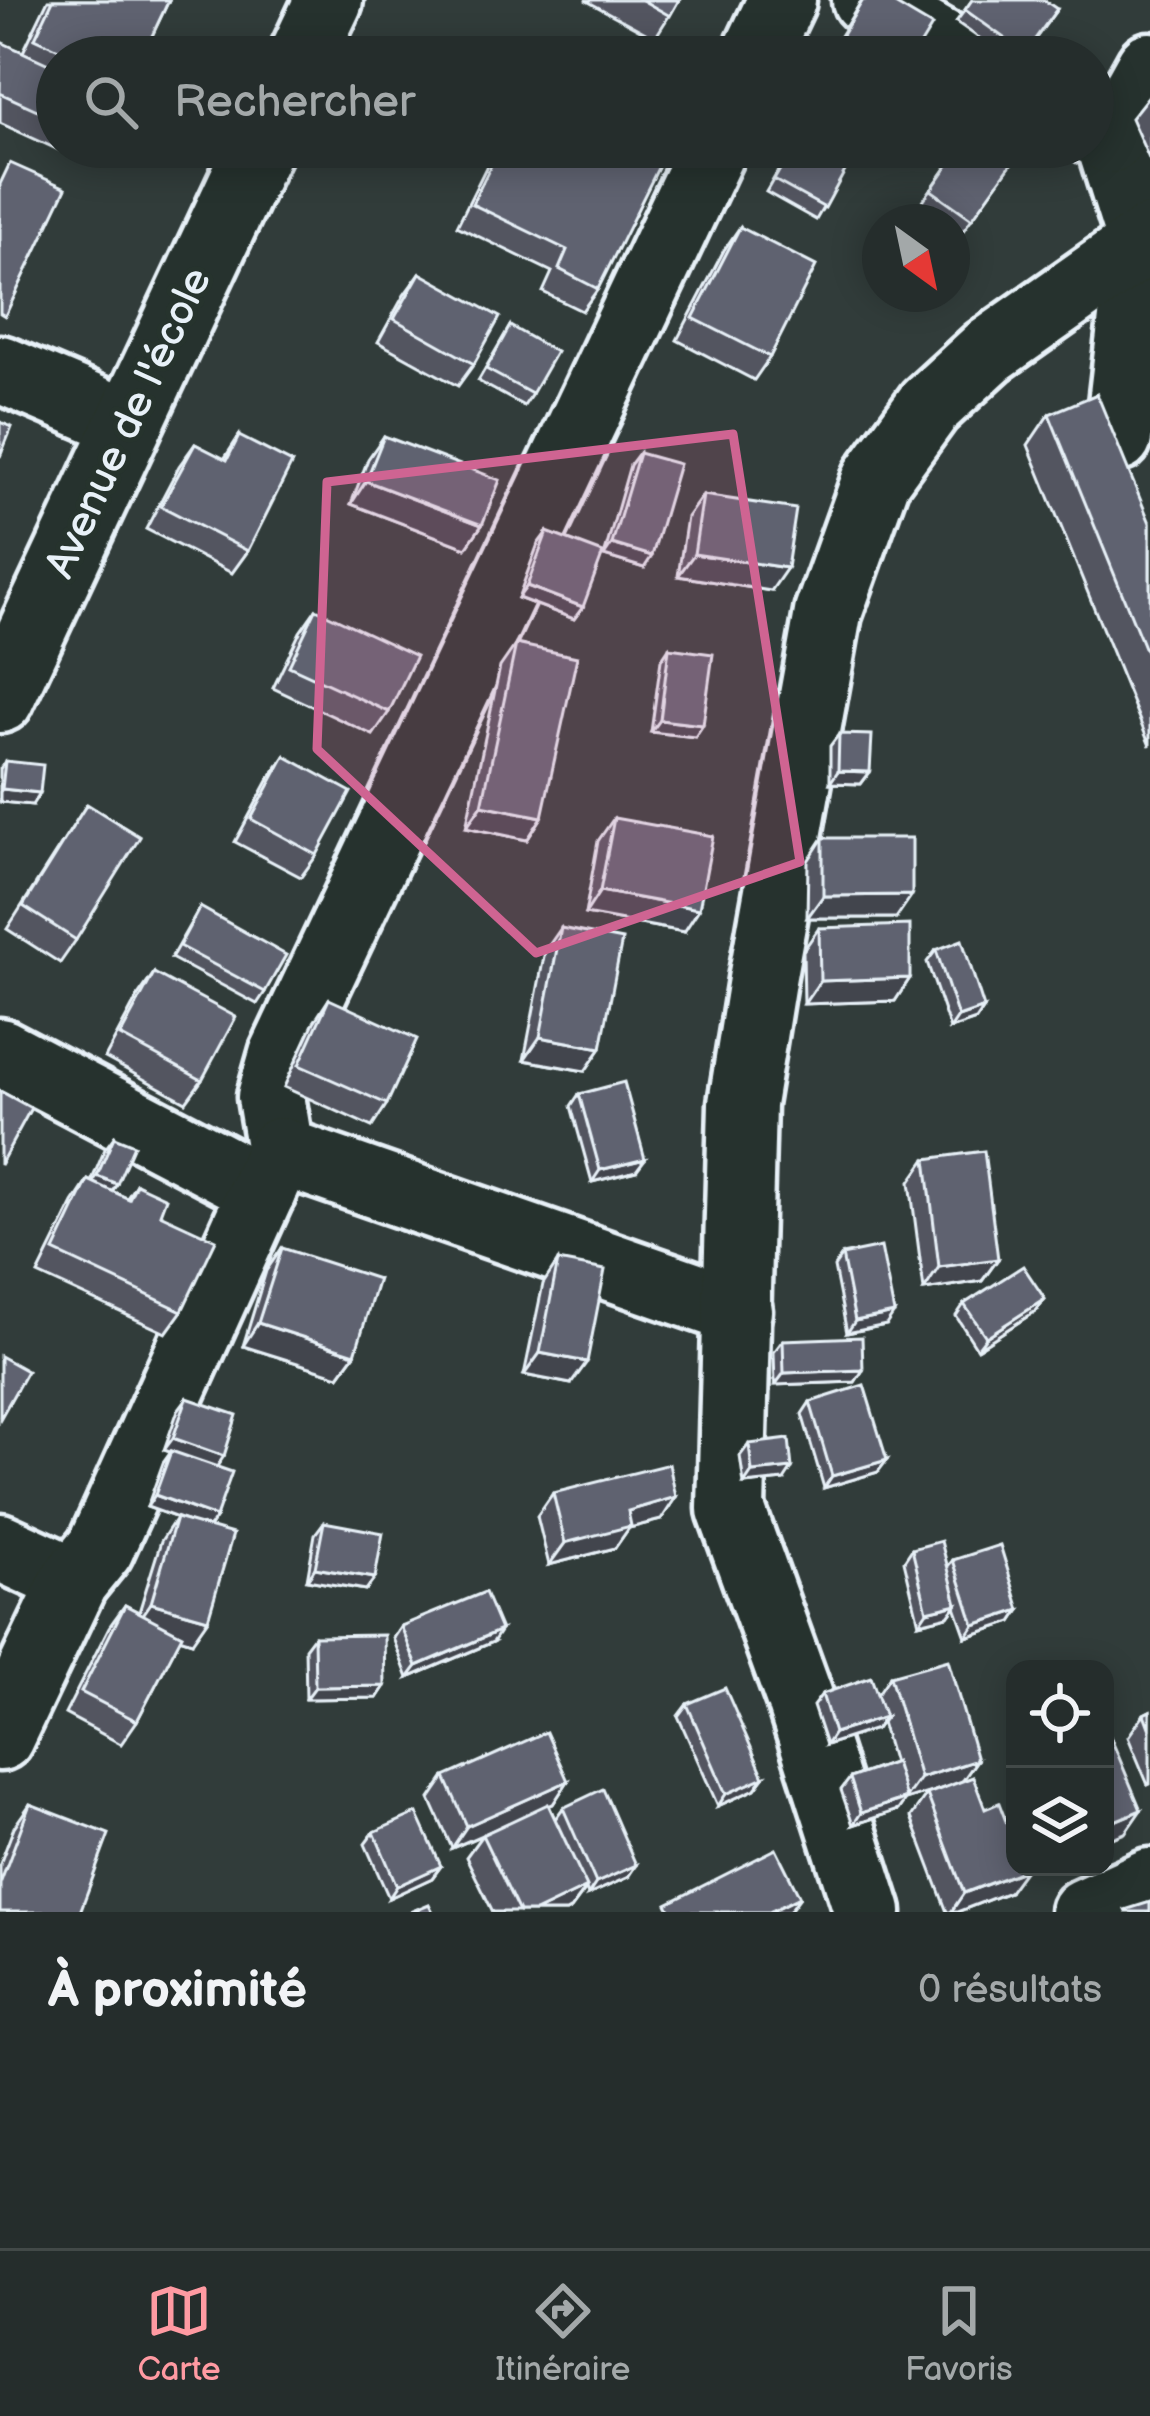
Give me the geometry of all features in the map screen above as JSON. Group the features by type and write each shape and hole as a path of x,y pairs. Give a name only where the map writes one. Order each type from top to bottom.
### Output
{"street":[{"path":"312,36 329,0"},
{"path":"765,36 782,0"},
{"path":"866,0 929,36"},
{"path":"1114,117 1150,66"},
{"path":"1114,166 1145,240 1118,438"},
{"name":"Avenue de l'école","path":"0,699 249,168"},
{"path":"0,1737 74,1581 100,1549 272,1171 272,1097 283,1055 702,168"},
{"path":"868,1912 800,1697 731,1509 742,1104 828,613 876,479 928,406 988,352 1145,240"},
{"path":"0,369 127,423"},
{"path":"0,1052 272,1171 738,1311"},
{"path":"0,1547 74,1581"},
{"path":"1084,1912 1150,1882"}],"highlighted area":[{"path":"733,434 800,862 536,953 317,749 327,482"}],"building":[{"path":"53,0 169,0 152,36 35,38"},
{"path":"642,0 679,0 670,16"},
{"path":"863,0 888,0 932,26 926,36 842,36"},
{"path":"972,0 1044,0 1057,9 1037,36 1001,36 965,10"},
{"path":"1,42 36,58 36,109 0,93"},
{"path":"10,163 66,188 5,316 0,313 0,184"},
{"path":"490,168 658,168 598,289 559,269 567,250 472,204"},
{"path":"781,168 847,168 825,208 774,180"},
{"path":"946,168 1008,168 972,219 970,204 951,204 931,190"},
{"path":"740,227 816,266 770,357 693,318"},
{"path":"420,273 500,317 474,364 394,319"},
{"path":"510,326 556,352 532,394 486,369"},
{"path":"1097,394 1150,523 1150,662 1049,414"},
{"path":"0,422 12,427 0,457"},
{"path":"239,436 292,463 248,551 161,506 195,444 227,460"},
{"path":"384,436 500,480 482,525 366,481"},
{"path":"639,453 679,464 652,556 612,544"},
{"path":"703,495 796,509 787,568 694,554"},
{"path":"547,532 603,553 583,607 527,586"},
{"path":"316,609 416,656 389,712 289,666"},
{"path":"516,644 577,657 542,817 482,805"},
{"path":"669,648 713,654 703,725 660,720"},
{"path":"839,734 872,735 870,772 838,771"},
{"path":"285,756 351,792 317,855 251,819"},
{"path":"5,761 43,765 40,793 2,789"},
{"path":"87,804 140,837 76,940 23,906"},
{"path":"614,818 713,836 699,909 600,891"},
{"path":"823,838 912,838 912,895 823,896"},
{"path":"200,907 286,955 265,992 179,946"},
{"path":"910,925 910,978 820,981 819,928"},
{"path":"561,928 622,940 601,1048 540,1037"},
{"path":"962,940 984,1008 958,1017 936,950"},
{"path":"154,973 236,1017 202,1080 120,1036"},
{"path":"329,999 417,1039 387,1104 299,1065"},
{"path":"624,1082 645,1159 600,1170 579,1094"},
{"path":"0,1091 31,1108 0,1165"},
{"path":"114,1137 134,1145 117,1184 97,1176"},
{"path":"984,1151 998,1259 939,1267 926,1159"},
{"path":"88,1180 129,1199 136,1184 166,1198 160,1214 216,1240 182,1311 54,1251"},
{"path":"881,1247 894,1313 855,1321 842,1255"},
{"path":"282,1248 378,1279 355,1354 258,1323"},
{"path":"558,1261 605,1270 587,1362 540,1353"},
{"path":"1023,1266 1045,1299 986,1337 964,1304"},
{"path":"862,1337 863,1370 784,1373 783,1340"},
{"path":"0,1356 27,1371 0,1419"},
{"path":"864,1385 887,1460 832,1476 810,1402"},
{"path":"187,1398 237,1415 224,1456 173,1438"},
{"path":"789,1439 792,1468 752,1472 749,1444"},
{"path":"171,1451 232,1472 216,1517 155,1495"},
{"path":"669,1464 676,1497 628,1511 631,1526 565,1543 553,1493"},
{"path":"176,1518 233,1534 208,1619 151,1603"},
{"path":"324,1522 383,1533 375,1578 315,1568"},
{"path":"941,1541 957,1604 927,1611 912,1549"},
{"path":"1000,1545 1020,1610 974,1625 953,1560"},
{"path":"485,1592 501,1630 417,1666 401,1626"},
{"path":"125,1605 182,1635 137,1721 81,1692"},
{"path":"384,1635 385,1686 315,1687 314,1636"},
{"path":"948,1660 977,1760 920,1778 890,1676"},
{"path":"871,1677 885,1717 834,1733 822,1694"},
{"path":"725,1688 764,1777 726,1794 687,1704"},
{"path":"546,1732 568,1781 467,1826 445,1777"},
{"path":"1114,1746 1141,1810 1114,1821"},
{"path":"895,1762 906,1798 861,1813 850,1778"},
{"path":"973,1777 985,1809 999,1803 1006,1821 1009,1876 964,1893 927,1794"},
{"path":"603,1789 636,1865 596,1883 563,1808"},
{"path":"30,1804 109,1834 80,1912 0,1912 0,1884"},
{"path":"548,1804 587,1887 535,1912 519,1912 482,1835"},
{"path":"417,1813 441,1866 397,1886 374,1832"},
{"path":"776,1849 800,1897 769,1912 671,1912 667,1904"},
{"path":"1150,1902 1150,1912 1125,1910"},
{"path":"429,1904 433,1912 410,1912"}]}
